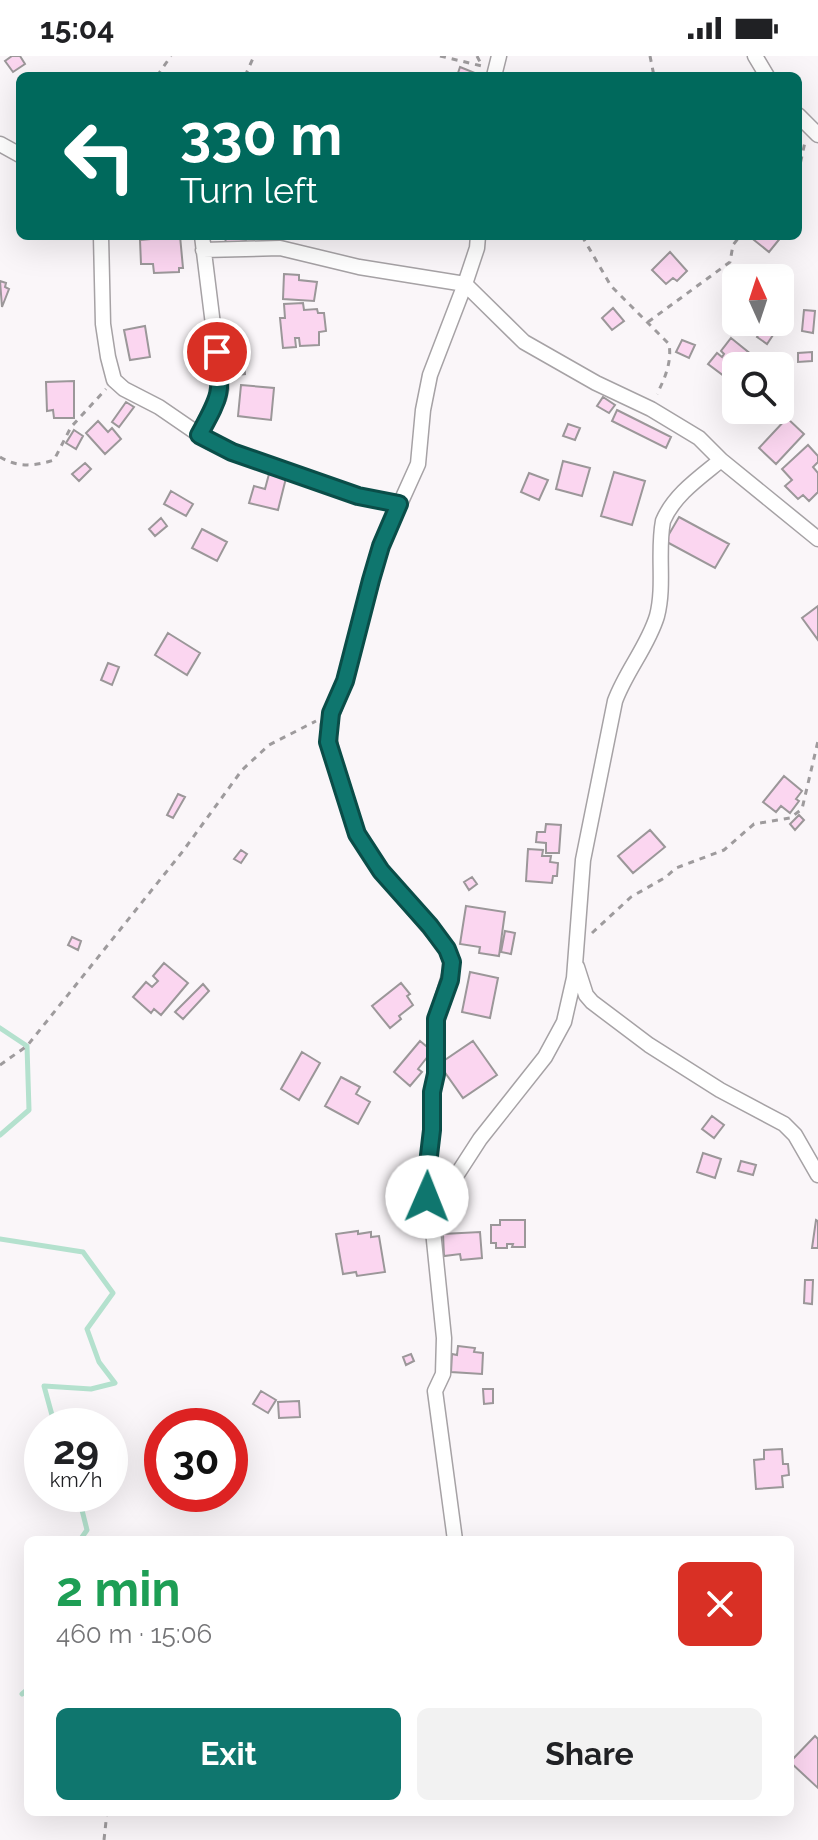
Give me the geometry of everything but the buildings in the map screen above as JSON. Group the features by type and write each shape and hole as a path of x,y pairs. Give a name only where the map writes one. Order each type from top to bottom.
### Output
{"street":[{"path":"802,120 818,135"},
{"path":"101,240 103,324 114,380 124,389 232,452 358,496 399,504"},
{"path":"454,1536 435,1391 443,1374 444,1338 426,1181 436,1074 436,1019 450,980 452,962 439,937 381,871 357,834 328,742 331,713 345,681 381,546 418,464 430,375 465,284 478,240"},
{"path":"199,435 221,389 202,243 280,248 359,267 465,284 524,342 699,438 721,460 818,539"},
{"path":"432,1221 447,1190 480,1139 545,1057 564,1022 577,946 583,860 615,701 656,617 663,521 667,511 687,488 721,460"},
{"path":"575,963 581,983 592,1002 720,1090 784,1124 795,1135 818,1175"}],"path":[{"path":"440,56 482,66"},
{"path":"802,120 802,159"},
{"path":"584,240 611,286 669,344 671,354 667,374 651,409"},
{"path":"648,322 730,262 737,240"},
{"path":"0,457 10,463 35,466 54,460 71,427 114,380"},
{"path":"0,1065 27,1046 183,851 242,770 269,745 331,713"},
{"path":"577,946 631,897 676,868 724,850 754,824 790,818 802,809 818,741"},
{"path":"104,1840 107,1816"}],"waterway":[{"path":"0,1028 27,1046 29,1110 0,1135"},
{"path":"0,1239 83,1252 113,1293 87,1329 99,1362 115,1383 91,1389 44,1386 50,1408"},
{"path":"82,1512 87,1530 83,1536"}],"route":[{"path":"217,352 221,389 199,435 232,452 358,496 399,504 381,546 345,681 331,713 328,742 357,834 381,871 430,926 447,949 452,962 450,980 436,1019 437,1058 432,1092 427,1197"}]}
